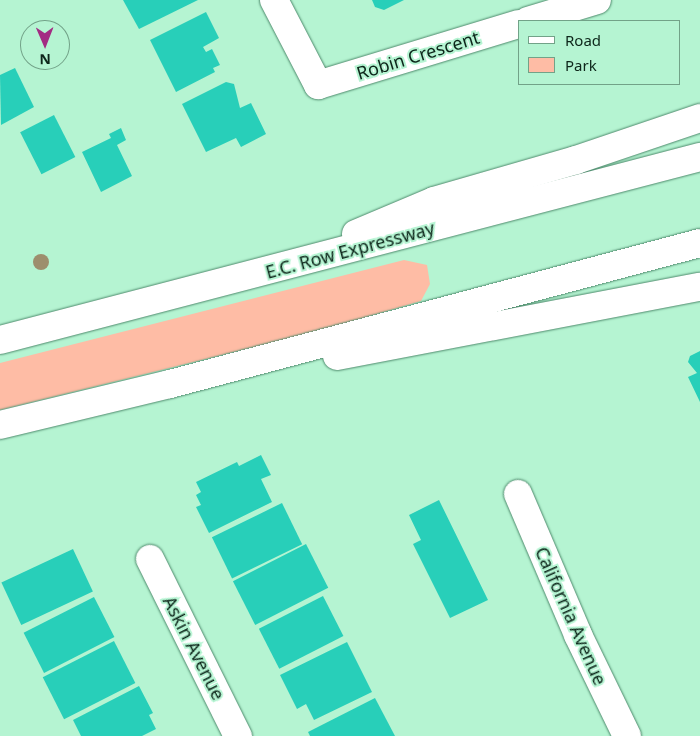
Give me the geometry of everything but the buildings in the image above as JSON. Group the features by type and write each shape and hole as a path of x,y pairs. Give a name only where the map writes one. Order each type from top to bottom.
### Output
{"main road":[{"name":"Robin Crescent","path":"274,0 318,86 518,24"},
{"path":"531,20 597,0"},
{"path":"256,275 434,201 576,160 700,118"},
{"name":"E.C. Row Expressway","path":"0,340 256,275 700,157"},
{"path":"0,425 170,384 700,244"},
{"path":"170,384 438,339 700,287"},
{"name":"California Avenue","path":"518,494 578,635 626,736"},
{"name":"Askin Avenue","path":"150,559 238,736"}],"green space":[{"path":"404,260 427,265 430,284 421,301 322,330 0,410 0,363"}]}
